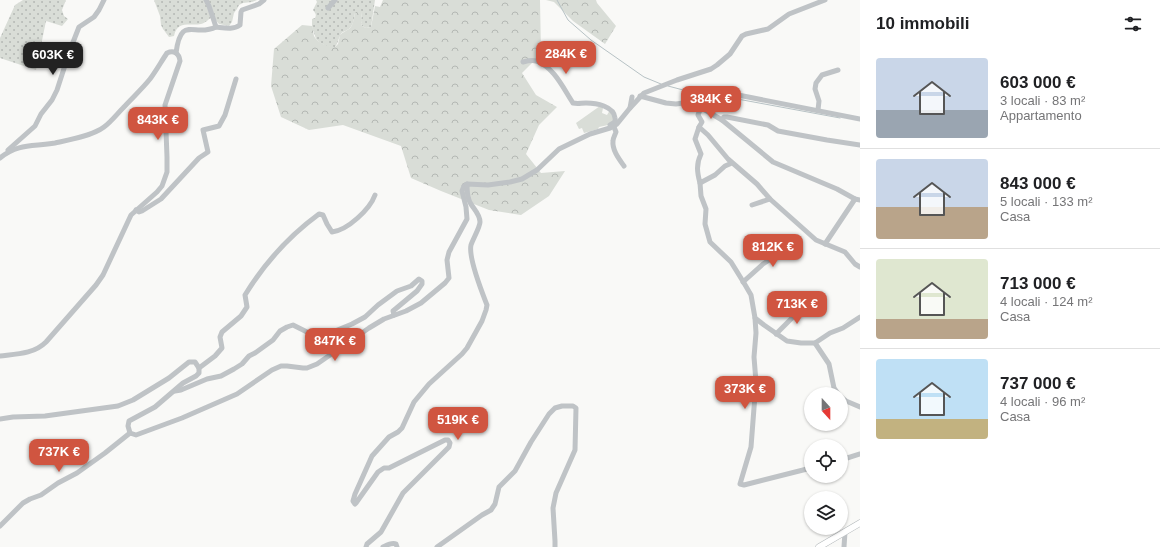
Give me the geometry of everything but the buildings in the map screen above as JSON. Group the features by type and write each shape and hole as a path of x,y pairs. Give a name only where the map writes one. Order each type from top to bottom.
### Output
{"main road":[{"path":"848,530 860,523"},
{"path":"819,547 840,535"}],"street":[{"path":"2,156 35,126 41,114 52,100 57,90 79,27 94,17 104,0"},
{"path":"206,0 216,27"},
{"path":"176,52 181,34 185,30 210,30 216,27 238,27 240,25 242,10 259,4 264,0"},
{"path":"328,8 334,0"},
{"path":"130,433 136,435 140,434 204,409 237,394 272,370 281,366 303,368 311,367 384,319 406,311 421,303 449,278 447,260 449,252 467,219 462,189 467,184 488,185 522,179 537,170 559,149 590,134 614,127 640,96 648,91 705,71 717,65 730,54 742,36 768,29 789,14 825,0"},
{"path":"0,356 32,352 42,347 103,275 128,220 136,210 153,197 162,186 167,172 165,105 180,61 179,55 176,52 170,51 166,53 154,74 146,84 109,123 101,129 85,136 69,140 48,144 22,146 2,156"},
{"path":"523,62 535,61 545,66 561,83 573,103 588,103 611,109 614,114 615,122 603,127 602,130"},
{"path":"818,110 819,101 815,89 816,83 822,75 838,70"},
{"path":"136,210 139,212 142,211 161,199 199,158 208,152 202,130 219,126 225,115 236,79"},
{"path":"728,94 860,119"},
{"path":"640,96 666,103 676,104 690,102 695,104 722,120 773,162 858,198 825,244"},
{"path":"630,108 632,97"},
{"path":"701,107 698,114 702,122 695,139 701,154 697,167 706,209 705,224 710,242 730,262 751,295 755,318 756,332 754,357 756,382 751,447 740,484 744,485 804,470"},
{"path":"722,120 724,117 727,117 768,125 778,131 860,145"},
{"path":"614,127 616,132 612,142 615,154 624,166"},
{"path":"699,127 708,135 732,163 757,184 770,199 816,240 845,252 855,264 860,267"},
{"path":"700,183 732,163"},
{"path":"366,547 367,544 381,532 402,493 449,447 450,443 448,440 445,440 389,468 384,468 378,472 355,504 353,501 372,456 389,437 402,428 414,402 422,391 426,389 429,384 467,348 482,321 486,310 487,305 470,252 471,244 480,222 478,215 469,200 467,194 467,184"},
{"path":"199,368 222,348 220,337 222,332 241,316 247,307 245,294 253,281 292,236 319,214 323,216 332,232 337,231 349,225 372,202 375,195"},
{"path":"752,205 770,199"},
{"path":"743,282 763,264 780,253 789,242"},
{"path":"174,391 181,390 207,379 221,376 234,369 242,364 248,356 255,353 273,340 280,331 287,327 294,325 315,336 323,336 332,333 365,318 378,305 397,291 411,286 419,279 422,280 422,284 416,291 393,310 394,315"},
{"path":"776,334 805,305"},
{"path":"755,318 787,341 815,343 830,333 843,328 860,316"},
{"path":"815,343 829,364 834,387"},
{"path":"0,419 45,416 118,406 133,400 169,378 189,362 195,362 199,368 199,373 183,383 155,407 129,421 128,426 130,433"},
{"path":"848,402 860,407"},
{"path":"437,547 490,510 495,504 499,487 516,471 548,414 555,408 562,406 573,406 576,408 575,450 556,493 553,508 555,547"},
{"path":"0,526 23,503 40,495 77,473 130,433"},
{"path":"848,458 860,454"},
{"path":"844,547 845,535"},
{"path":"383,547 394,543 397,547"}],"green space":[{"path":"23,0 66,0 62,10 64,16 68,19 62,26 46,21 36,70 0,58 0,38 15,5"},
{"path":"154,0 257,0 239,5 229,26 219,24 213,17 201,24 181,26 178,28 174,36 169,37 161,25 160,16"},
{"path":"316,0 375,0 371,27 366,28 362,26 362,12 355,13 352,25 341,34 335,47 325,45 316,39 312,26 312,19 315,18 316,15 313,10 317,2"},
{"path":"383,0 540,0 541,54 522,73 536,95 557,107 539,125 526,154 541,173 565,171 549,196 521,215 489,210 411,178 401,146 343,125 309,130 281,117 271,86 274,49 302,25 312,26 314,36 320,43 335,47 338,44 340,35 351,26 355,13 358,10 362,12 362,26 366,28 371,27 375,6 380,7"},
{"path":"546,0 596,0 616,26 605,44 573,21 554,2"},
{"path":"600,106 603,108 602,113 607,115 610,110 614,120 608,125 584,133 582,128 579,129 576,123"}],"waterway":[{"path":"557,0 568,20 591,40 644,77 661,84"},
{"path":"668,86 687,91 840,118"}]}
